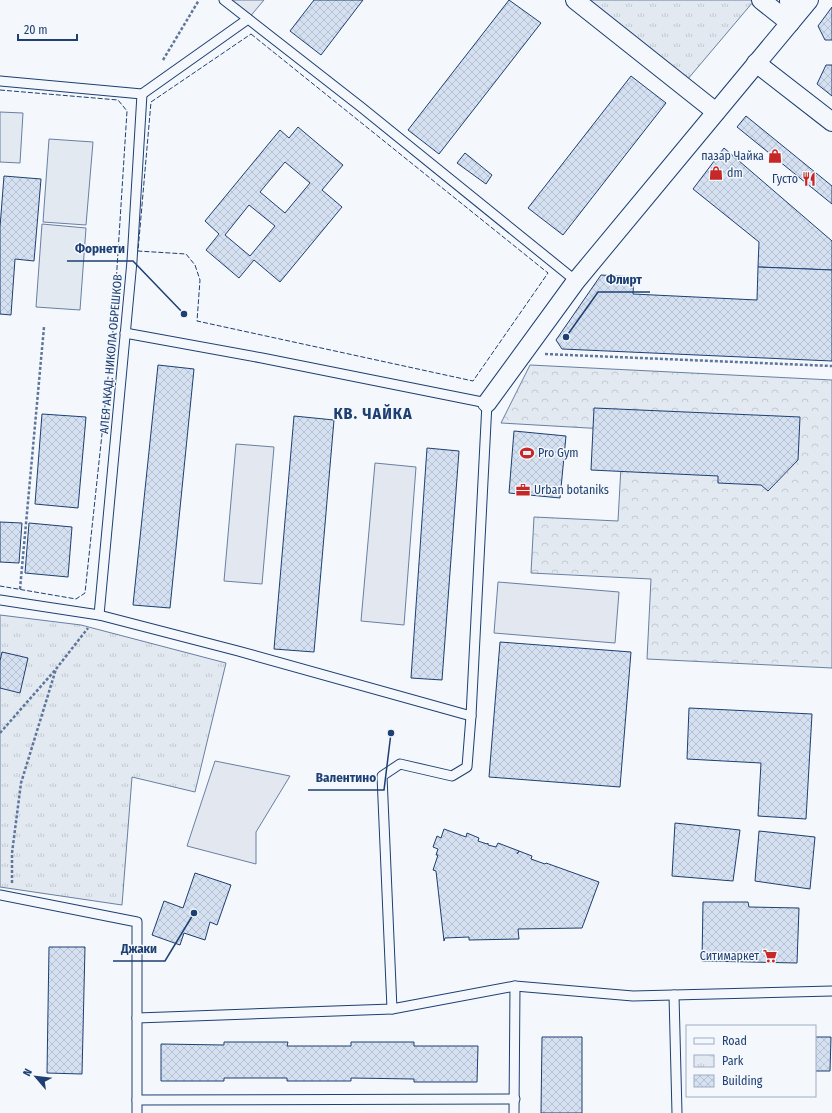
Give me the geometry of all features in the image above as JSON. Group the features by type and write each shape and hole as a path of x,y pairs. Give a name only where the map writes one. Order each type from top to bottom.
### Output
{"street":[{"path":"575,0 716,112"},
{"path":"761,0 790,24"},
{"path":"789,0 790,24"},
{"path":"487,403 576,281 809,0"},
{"path":"756,64 832,122"}],"lane":[{"path":"224,0 361,107 576,281"},
{"path":"0,81 142,94 248,19"},
{"name":"АЛЕЯ АКАД. НИКОЛА ОБРЕШКОВ","path":"99,615 132,261 142,94"},
{"path":"125,333 262,358 487,403 467,767 452,776 400,764 382,776 392,1010"},
{"path":"0,600 99,615 238,651 471,716"},
{"path":"0,895 137,922 138,1113"},
{"path":"137,1018 392,1010 515,986 633,996 832,991"},
{"path":"514,1113 515,986"},
{"path":"674,995 677,1113"},
{"path":"138,1100 514,1099"}],"path":[{"path":"163,61 199,0"},
{"path":"18,602 44,327"},
{"path":"523,354 832,366"},
{"path":"0,733 56,669 99,615"},
{"path":"12,897 12,854 20,783 56,669"}],"green space":[{"path":"587,0 751,0 753,2 687,80"},
{"path":"0,112 23,113 20,163 0,162"},
{"path":"49,139 93,142 86,225 43,222"},
{"path":"42,224 86,228 80,310 36,307"},
{"path":"530,365 832,380 832,668 647,659 651,579 531,573 534,517 618,521 623,430 501,423"},
{"path":"0,615 81,625 226,663 195,792 132,777 122,905 0,887"}],"shaded area":[{"path":"224,0 264,0 248,19"},
{"path":"236,444 274,447 262,584 224,581"},
{"path":"375,463 416,467 404,625 361,621"},
{"path":"498,582 619,592 615,643 494,633"},
{"path":"215,761 290,776 256,832 256,864 187,846"}],"building":[{"path":"314,0 363,0 321,55 290,31"},
{"path":"509,0 541,23 439,154 408,130"},
{"path":"832,7 832,40 825,40 818,26"},
{"path":"826,65 832,65 832,96 817,84"},
{"path":"631,76 666,103 563,235 528,208"},
{"path":"746,116 832,186 832,204 737,127"},
{"path":"298,127 343,165 322,190 342,207 280,282 254,260 239,278 206,250 219,234 205,221 280,130 289,138","holes":["285,162 310,183 285,213 260,192","249,205 275,226 250,256 225,235"]},
{"path":"724,148 832,241 832,270 758,267 759,242 693,189"},
{"path":"465,153 492,175 486,184 457,163"},
{"path":"4,176 41,179 34,261 15,259 11,315 0,314 0,227"},
{"path":"758,267 832,270 832,361 562,349 556,340 601,275 634,277 633,294 757,300"},
{"path":"158,365 194,369 170,608 133,605"},
{"path":"594,408 800,417 798,460 768,491 761,485 718,483 718,476 591,470"},
{"path":"42,414 86,417 78,508 35,504"},
{"path":"294,416 334,420 314,652 274,649"},
{"path":"514,431 566,436 560,498 509,493"},
{"path":"427,448 459,451 442,680 411,678"},
{"path":"0,522 22,523 19,563 0,562"},
{"path":"29,523 72,527 68,577 25,573"},
{"path":"500,642 631,652 620,787 489,777"},
{"path":"2,652 28,658 20,693 0,688 0,661"},
{"path":"689,708 812,714 806,819 758,816 761,763 687,759"},
{"path":"675,823 740,830 733,881 672,876"},
{"path":"444,829 466,837 467,833 479,838 478,841 488,843 488,845 496,847 498,843 532,856 531,859 599,882 582,928 518,929 519,939 469,940 469,937 445,938 444,941 436,871 433,870 438,855 436,855 438,849 433,847 437,836 441,838"},
{"path":"759,831 815,837 810,889 755,881"},
{"path":"195,873 231,885 217,925 210,922 205,940 184,933 180,945 152,935 164,901 183,908"},
{"path":"703,902 748,902 749,907 799,908 797,963 702,961"},
{"path":"49,947 85,947 82,1074 47,1073"},
{"path":"542,1037 582,1037 582,1113 541,1113"},
{"path":"816,1037 831,1037 830,1071 816,1071"},
{"path":"224,1042 288,1042 287,1046 351,1046 351,1042 414,1042 414,1046 478,1046 477,1082 414,1082 414,1079 351,1078 351,1081 287,1081 287,1078 224,1078 224,1081 161,1081 161,1044 224,1045"}],"fence":[{"path":"251,34 548,273 473,381 197,321 200,280 195,265 186,254 138,251 151,102 251,34"},
{"path":"0,90 118,100 127,111 113,331 85,593 76,599 0,586"}],"place":[{"name":"пазар Чайка","path":"775,156"},
{"name":"dm","path":"716,173"},
{"name":"Густо","path":"809,179"},
{"name":"Форнети","path":"184,314"},
{"name":"Флирт","path":"566,337"},
{"name":"Pro Gym","path":"527,453"},
{"name":"Urban botaniks","path":"523,490"},
{"name":"Валентино","path":"391,733"},
{"name":"Джаки","path":"194,913"},
{"name":"Ситимаркет","path":"770,956"}],"district":[{"name":"КВ. ЧАЙКА","path":"373,413"}]}
